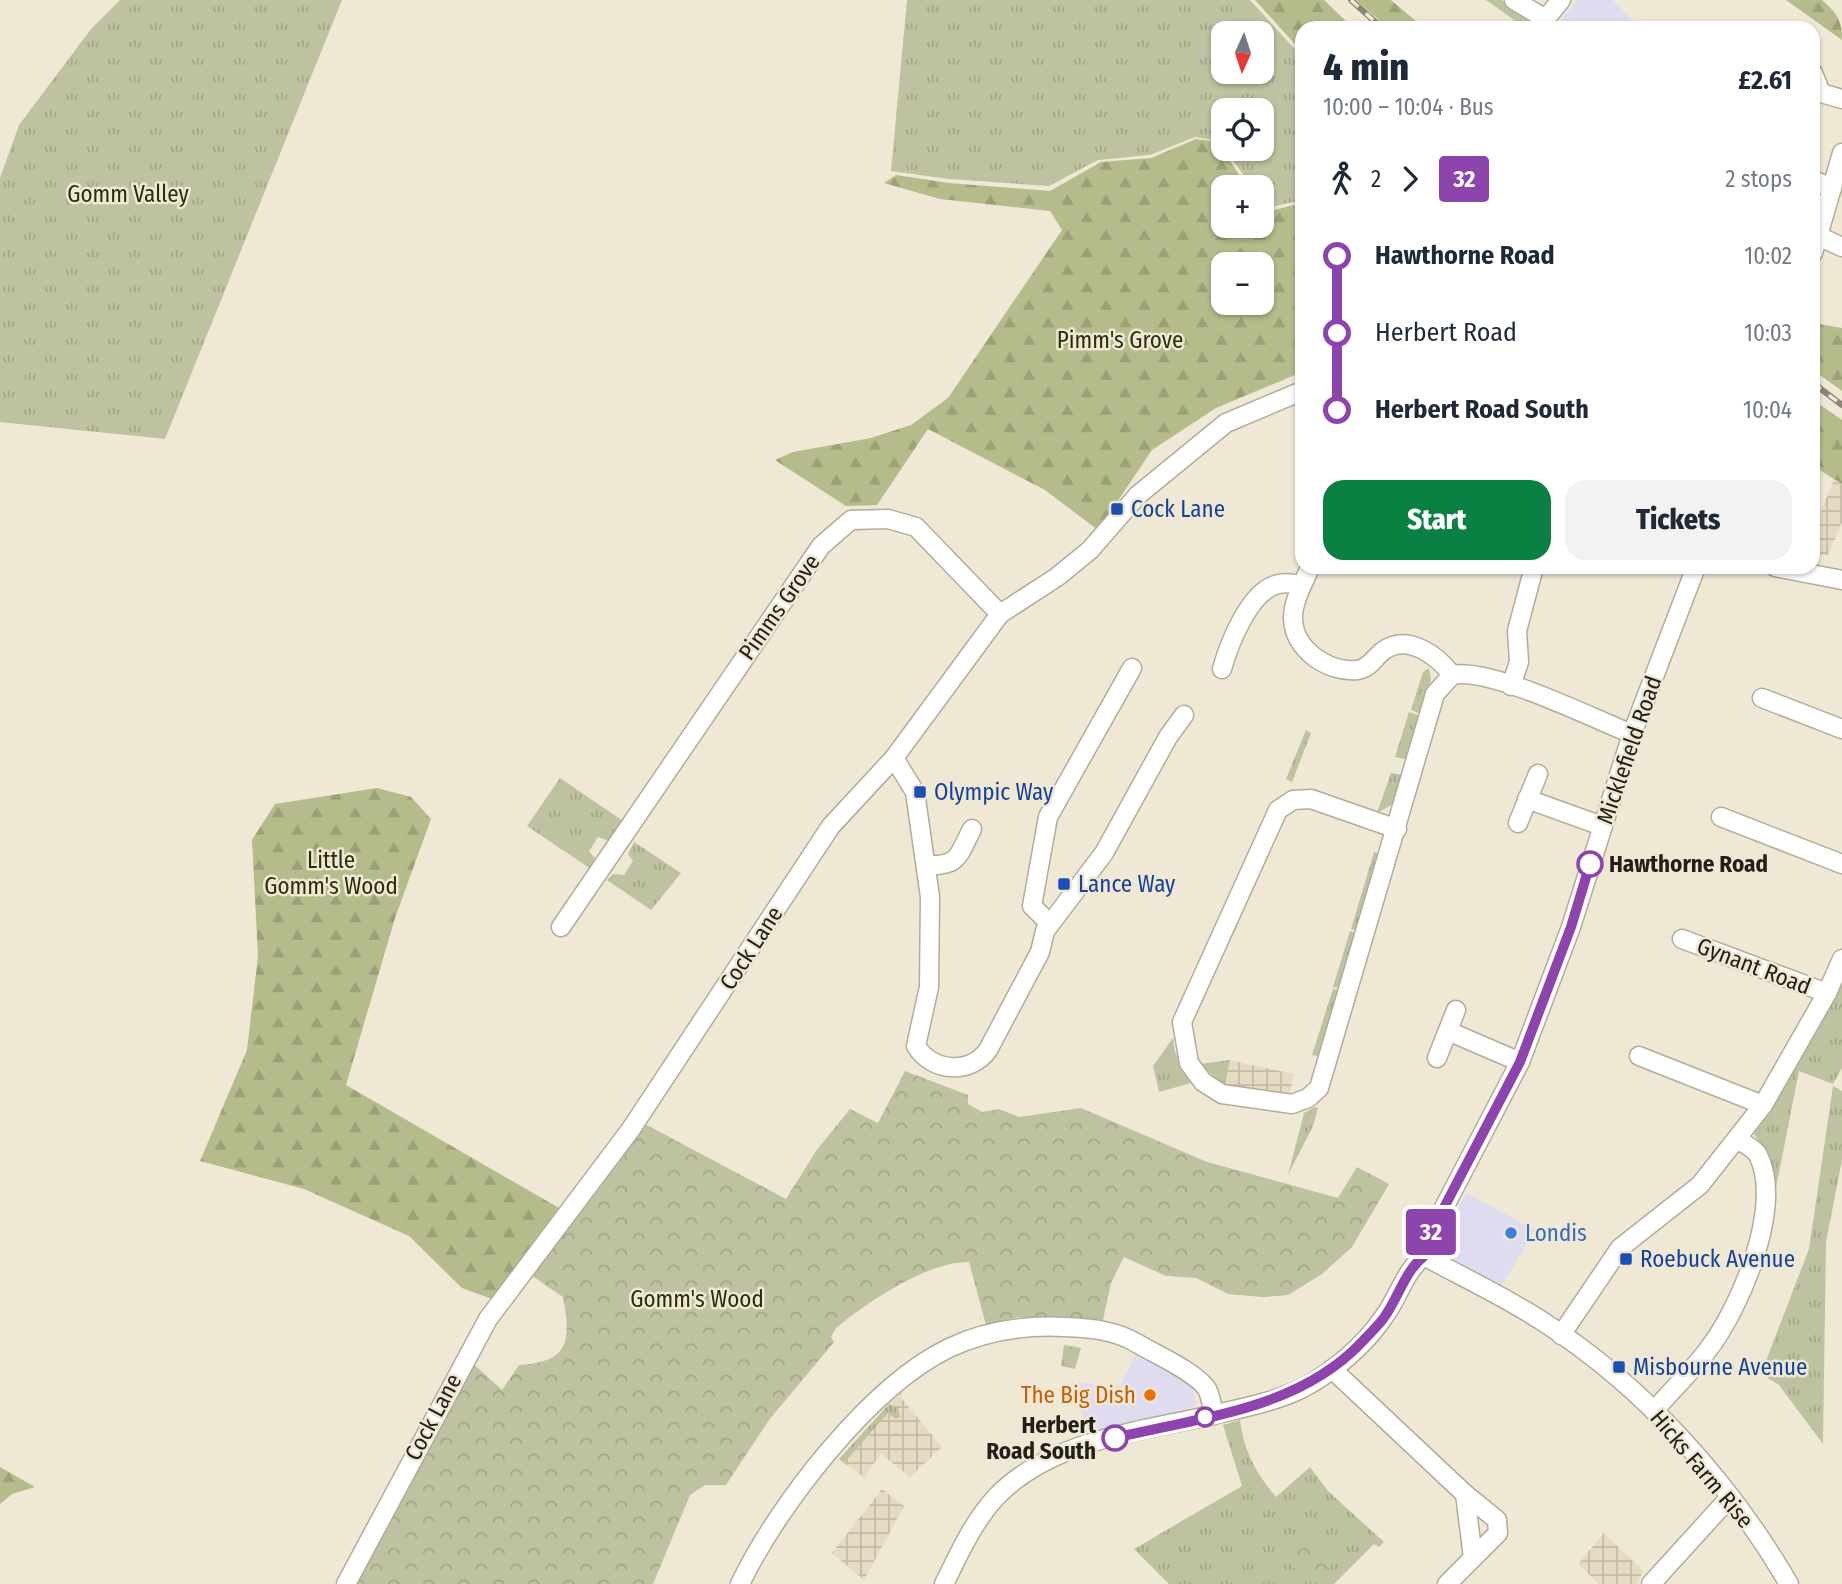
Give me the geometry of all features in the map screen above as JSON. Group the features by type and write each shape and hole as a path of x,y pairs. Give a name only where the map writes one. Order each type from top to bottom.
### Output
{"street":[{"path":"1514,0 1539,21"},
{"path":"1543,21 1561,0"},
{"path":"1820,90 1842,99"},
{"path":"1820,231 1842,153"},
{"path":"1820,183 1832,188"},
{"path":"1820,245 1842,247"},
{"name":"Cock Lane","path":"346,1584 488,1319 631,1129 831,826 894,758 1000,614 1090,550 1138,495 1226,423 1295,394"},
{"name":"Pimms Grove","path":"561,927 821,546 851,520 888,519 916,527 1000,614"},
{"path":"1307,574 1293,615 1293,625 1301,645 1313,656 1332,666 1357,670 1364,668 1385,649 1401,644 1440,659 1452,675"},
{"path":"1511,686 1519,662 1517,631 1532,574"},
{"name":"Micklefield Road","path":"944,1584 975,1525 996,1497 1031,1469 1083,1445 1265,1403 1303,1388 1332,1369 1384,1318 1414,1264 1424,1256 1430,1234 1520,1062 1571,927 1632,734 1693,574"},
{"path":"1811,574 1842,580"},
{"path":"1222,669 1231,642 1257,599 1276,584 1302,585"},
{"path":"1049,924 1043,921 1032,906 1048,817 1132,667"},
{"path":"1396,829 1311,799 1293,800 1278,810 1182,1022 1186,1054 1203,1082 1222,1094 1272,1103 1300,1102 1320,1088 1396,829 1435,694 1452,675 1474,674 1511,686 1632,734"},
{"path":"1762,698 1842,729"},
{"path":"894,758 915,792 930,897 929,987 916,1046 921,1054 934,1064 945,1067 966,1066 985,1054 1040,952 1049,924 1104,853 1168,737 1184,715"},
{"path":"1518,822 1538,774"},
{"path":"1527,799 1602,826"},
{"path":"1721,817 1842,864"},
{"path":"926,865 947,866 956,860 972,829"},
{"name":"Gynant Road","path":"1682,939 1827,993"},
{"path":"1561,1335 1620,1248 1700,1185 1763,1105 1827,993 1842,958"},
{"path":"1437,1058 1456,1010"},
{"path":"1448,1031 1520,1062"},
{"path":"1639,1056 1763,1105"},
{"path":"1654,1411 1709,1350 1744,1287 1764,1220 1766,1177 1757,1152 1737,1139"},
{"name":"Hicks Farm Rise","path":"1424,1256 1515,1304 1604,1365 1654,1411 1730,1497 1771,1553 1788,1584"},
{"path":"740,1584 777,1519 843,1437 911,1371 961,1343 1021,1328 1110,1331 1136,1342 1198,1380 1206,1389 1214,1415"},
{"path":"1332,1369 1465,1494 1497,1520 1498,1533 1447,1584"},
{"path":"1465,1494 1473,1558"},
{"path":"1651,1584 1730,1497"}],"shaded area":[{"path":"1578,0 1613,0 1633,21 1560,21"},
{"path":"1834,480 1842,484 1842,522 1828,555 1820,554 1820,513"},
{"path":"1230,1060 1294,1074 1289,1097 1225,1086"},
{"path":"1466,1193 1535,1230 1502,1285 1449,1258 1451,1220"},
{"path":"1136,1354 1192,1387 1196,1404 1188,1411 1089,1433 1071,1381 1120,1387"},
{"path":"902,1392 902,1399 942,1447 910,1477 881,1454 864,1477 844,1463 893,1405 889,1404"},
{"path":"882,1489 904,1506 864,1580 832,1553"},
{"path":"1604,1533 1643,1571 1637,1584 1599,1584 1578,1564"}],"green space":[{"name":"Gomm Valley","path":"120,0 342,0 165,439 0,422 0,178 19,125 91,29"},
{"path":"907,0 1250,0 1269,21 1211,21 1211,84 1274,84 1274,26 1295,49 1295,202 1274,206 1274,175 1243,175 1234,161 1274,161 1274,98 1211,98 1211,140 1195,137 1150,155 1098,160 1049,186 949,179 891,171"},
{"path":"1255,0 1324,0 1346,21 1295,21 1295,44"},
{"path":"1356,0 1391,0 1416,21 1380,21"},
{"path":"1486,0 1501,0 1530,16 1527,21 1516,21"},
{"path":"1786,0 1822,0 1838,17 1842,40 1820,24 1820,21 1815,21"},
{"name":"Pimm's Grove","path":"1196,139 1211,141 1211,161 1230,161 1239,175 1211,175 1211,238 1274,238 1274,210 1295,205 1295,375 1216,408 1152,450 1098,530 1045,490 928,429 877,505 846,506 775,460 793,452 871,438 911,425 948,398 1062,230 1050,211 940,199 884,183 896,175 949,183 1050,191 1101,162 1151,158"},
{"path":"1820,324 1842,328 1842,391 1820,375"},
{"path":"1820,405 1842,420 1842,484 1820,470"},
{"path":"1429,668 1431,680 1421,714 1411,710 1423,672"},
{"path":"1409,712 1421,716 1409,760 1395,757"},
{"path":"1306,730 1311,733 1292,782 1286,779"},
{"path":"1391,773 1403,775 1395,803 1377,813"},
{"path":"560,778 623,821 609,841 598,837 589,851 595,858 591,869 527,826"},
{"name":"Little Gomm's Wood","path":"377,788 411,797 431,819 395,918 346,1085 559,1208 492,1299 462,1288 409,1236 304,1189 200,1161 247,1050 258,956 252,840 275,804"},
{"path":"634,842 681,873 651,910 607,880 613,874 624,875 633,861 628,854"},
{"path":"1374,852 1381,854 1358,931 1351,929"},
{"path":"1350,931 1357,933 1341,988 1333,987"},
{"path":"1842,970 1842,1068 1833,1084 1799,1071 1775,1193 1768,1157 1754,1134"},
{"path":"1333,989 1341,990 1321,1057 1312,1055"},
{"path":"1173,1038 1175,1052 1191,1083 1159,1092 1153,1066"},
{"path":"1230,1060 1225,1086 1200,1064"},
{"name":"Gomm's Wood","path":"905,1071 968,1095 968,1104 982,1112 999,1109 1019,1117 1081,1108 1207,1162 1338,1198 1357,1167 1389,1184 1352,1247 1322,1274 1288,1295 1262,1297 1228,1294 1196,1278 1166,1276 1124,1257 1111,1283 1103,1320 1018,1317 986,1325 969,1262 936,1268 899,1285 836,1328 831,1337 834,1342 769,1420 726,1485 705,1485 690,1495 653,1584 351,1584 469,1360 502,1390 519,1365 549,1359 563,1346 567,1326 563,1297 525,1271 641,1122 786,1199 816,1151 850,1109 878,1123"},
{"path":"1833,1086 1842,1091 1842,1160 1826,1242 1823,1444 1779,1385 1761,1374 1809,1249"},
{"path":"1318,1108 1313,1126 1288,1175 1304,1113"},
{"path":"1064,1345 1081,1348 1075,1369 1061,1366"},
{"path":"889,1404 898,1408 900,1417 896,1419 888,1413 844,1463 839,1459"},
{"path":"1240,1420 1252,1462 1276,1497 1310,1467 1328,1491 1384,1542 1379,1547 1374,1544 1334,1584 1169,1584 1134,1549 1242,1486 1223,1425"},
{"path":"0,1467 35,1487 12,1494 0,1504"},
{"path":"1307,1537 1334,1562 1314,1584 1287,1563 1287,1558"}],"railway":[{"path":"1351,0 1374,21"},
{"path":"1820,388 1842,405"}],"bus line":[{"name":"32","path":"1115,1438 1265,1403 1303,1388 1332,1369 1384,1318 1414,1264 1424,1256 1425,1244 1520,1062 1571,927 1590,864"}],"place":[{"name":"Cock Lane","path":"1117,509"},
{"name":"Olympic Way","path":"920,792"},
{"name":"Hawthorne Road","path":"1590,864"},
{"name":"Lance Way","path":"1064,884"},
{"name":"Londis","path":"1511,1233"},
{"name":"Roebuck Avenue","path":"1626,1259"},
{"name":"Misbourne Avenue","path":"1619,1367"},
{"name":"The Big Dish","path":"1150,1395"},
{"name":"Herbert Road South","path":"1115,1438"}]}
